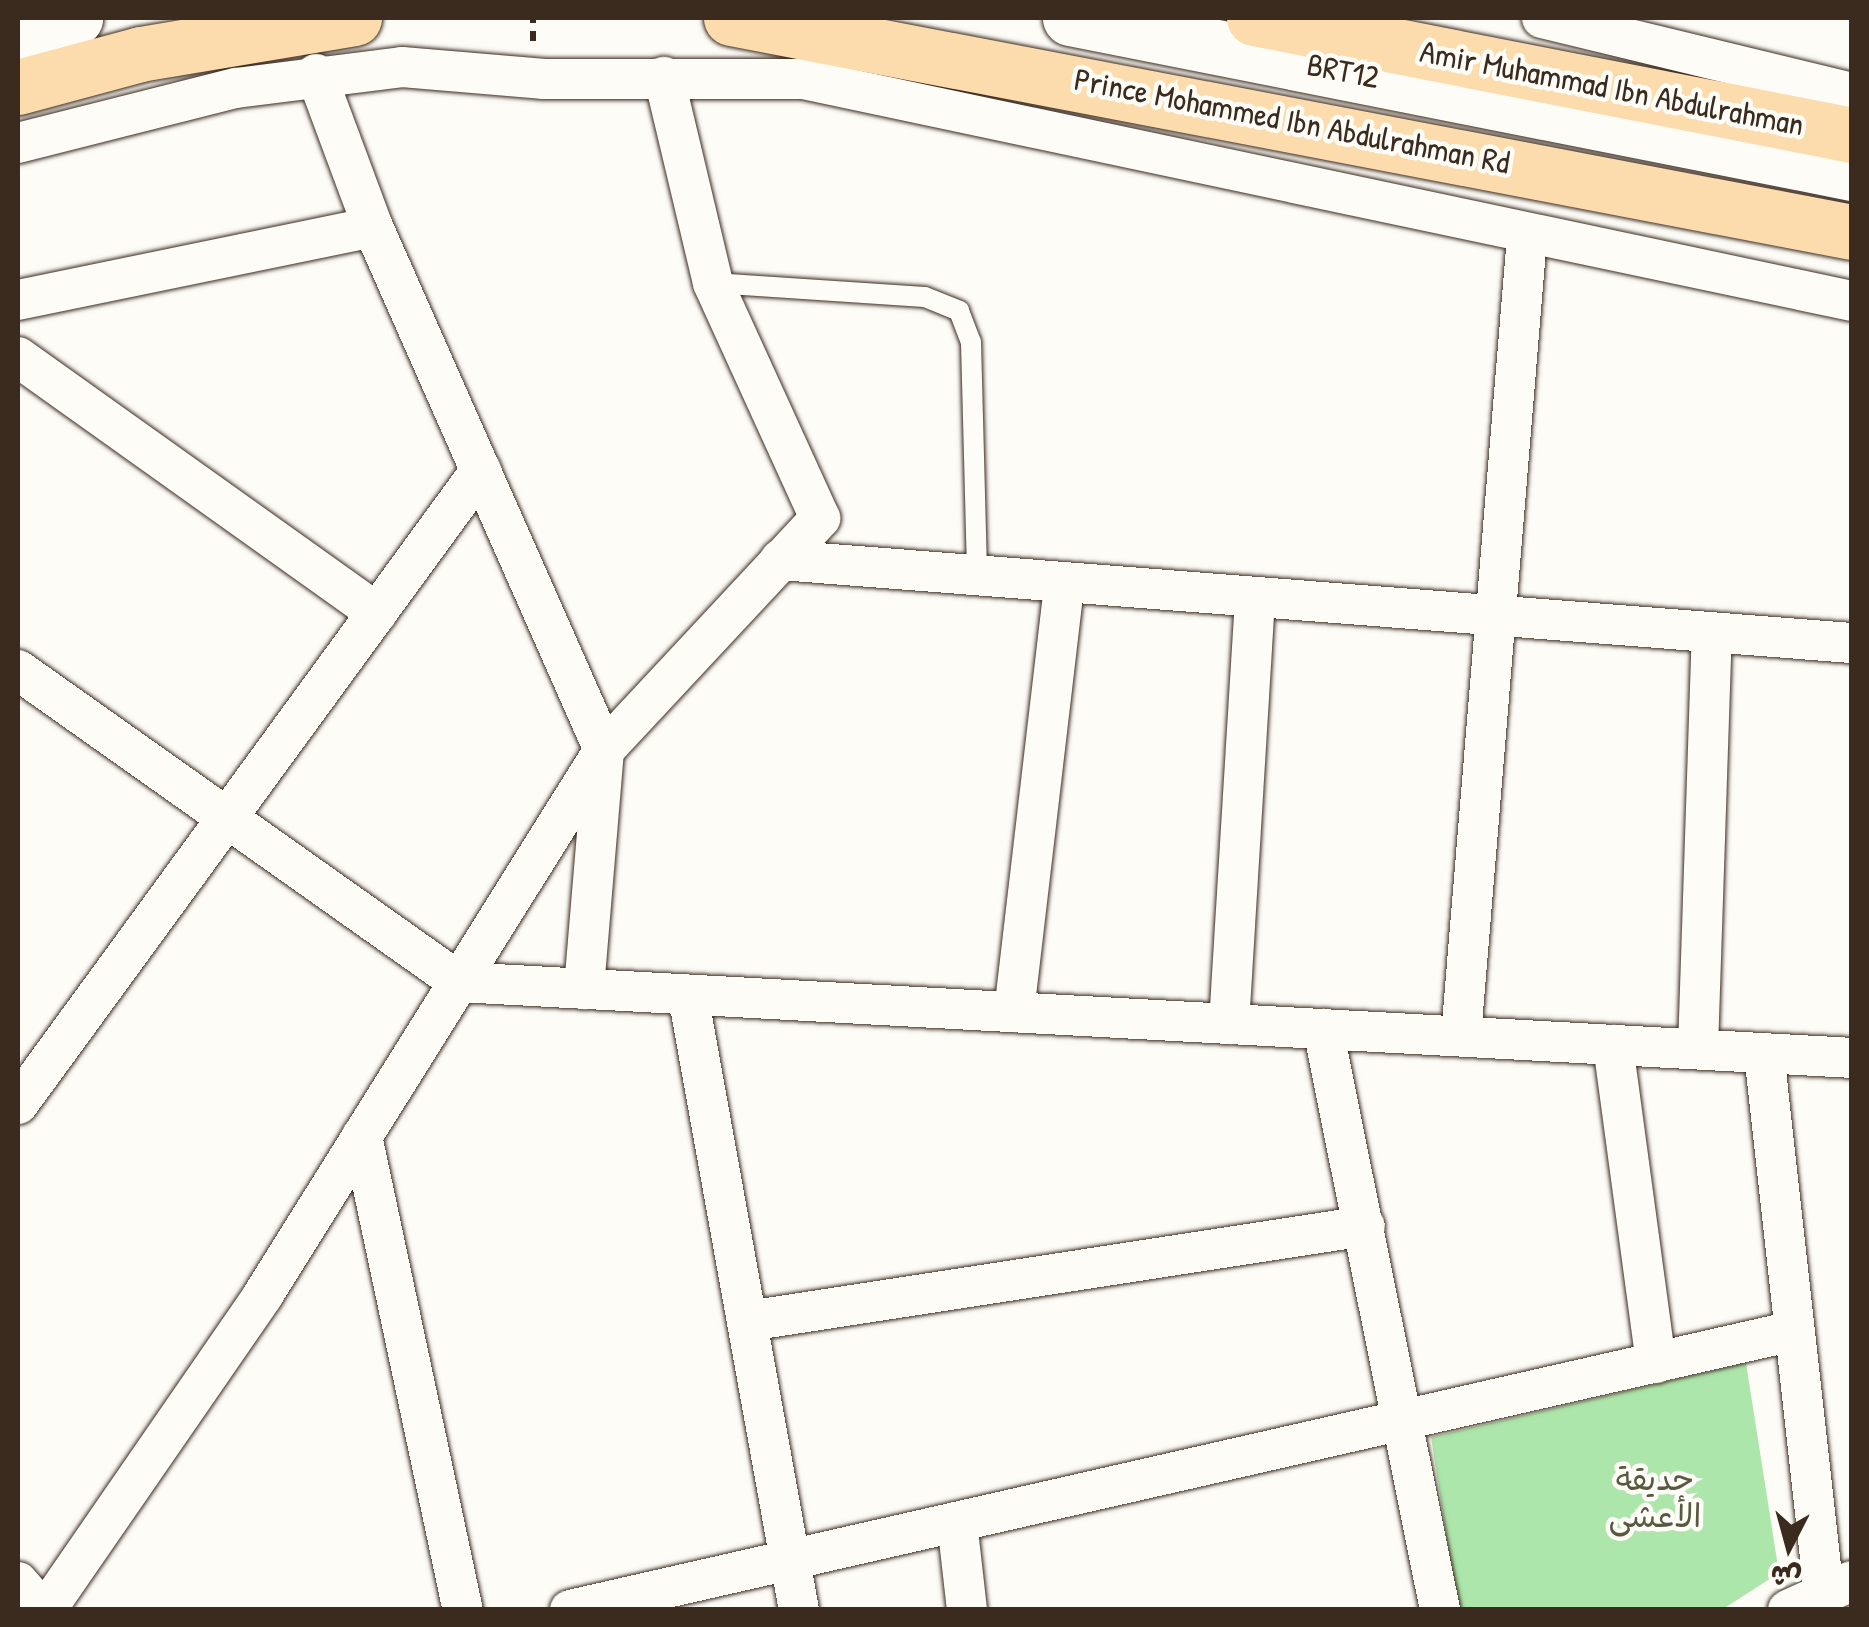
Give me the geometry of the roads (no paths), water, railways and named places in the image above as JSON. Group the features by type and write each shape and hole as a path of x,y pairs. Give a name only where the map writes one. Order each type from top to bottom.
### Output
{"main road":[{"path":"18,32 75,18"},
{"path":"18,87 140,54 354,18"},
{"name":"Prince Mohammed Ibn Abdulrahman Rd","path":"731,18 1852,232"},
{"name":"BRT12","path":"1070,18 1852,173"},
{"name":"Amir Muhammad Ibn Abdulrahman","path":"1254,18 1852,136"}],"street":[{"path":"1549,18 1852,93"},
{"path":"18,143 316,74 402,67 803,78 1526,237 1852,301"},
{"path":"316,74 372,226 604,750 584,989"},
{"path":"18,1582 44,1610 362,1136 604,750 820,518 713,284 664,77"},
{"path":"18,300 372,226"},
{"path":"1461,1036 1526,237"},
{"path":"18,358 377,613"},
{"path":"18,1104 481,470"},
{"path":"780,560 1712,636 1852,643"},
{"path":"1014,1012 1064,584"},
{"path":"1229,1024 1255,599"},
{"path":"1698,1049 1712,636"},
{"path":"18,670 458,982 1852,1058"},
{"path":"688,995 799,1610"},
{"path":"1322,1029 1406,1420 1440,1610"},
{"path":"1613,1045 1656,1363"},
{"path":"1764,1053 1821,1595"},
{"path":"362,1136 464,1610"},
{"path":"748,1321 1365,1226"},
{"path":"570,1610 1793,1331"},
{"path":"957,1522 967,1610"}],"lane":[{"path":"713,284 925,297 958,311 970,342 977,577"}],"park label":[{"name":"حديقة الأعشى","path":"1655,1498"}]}
